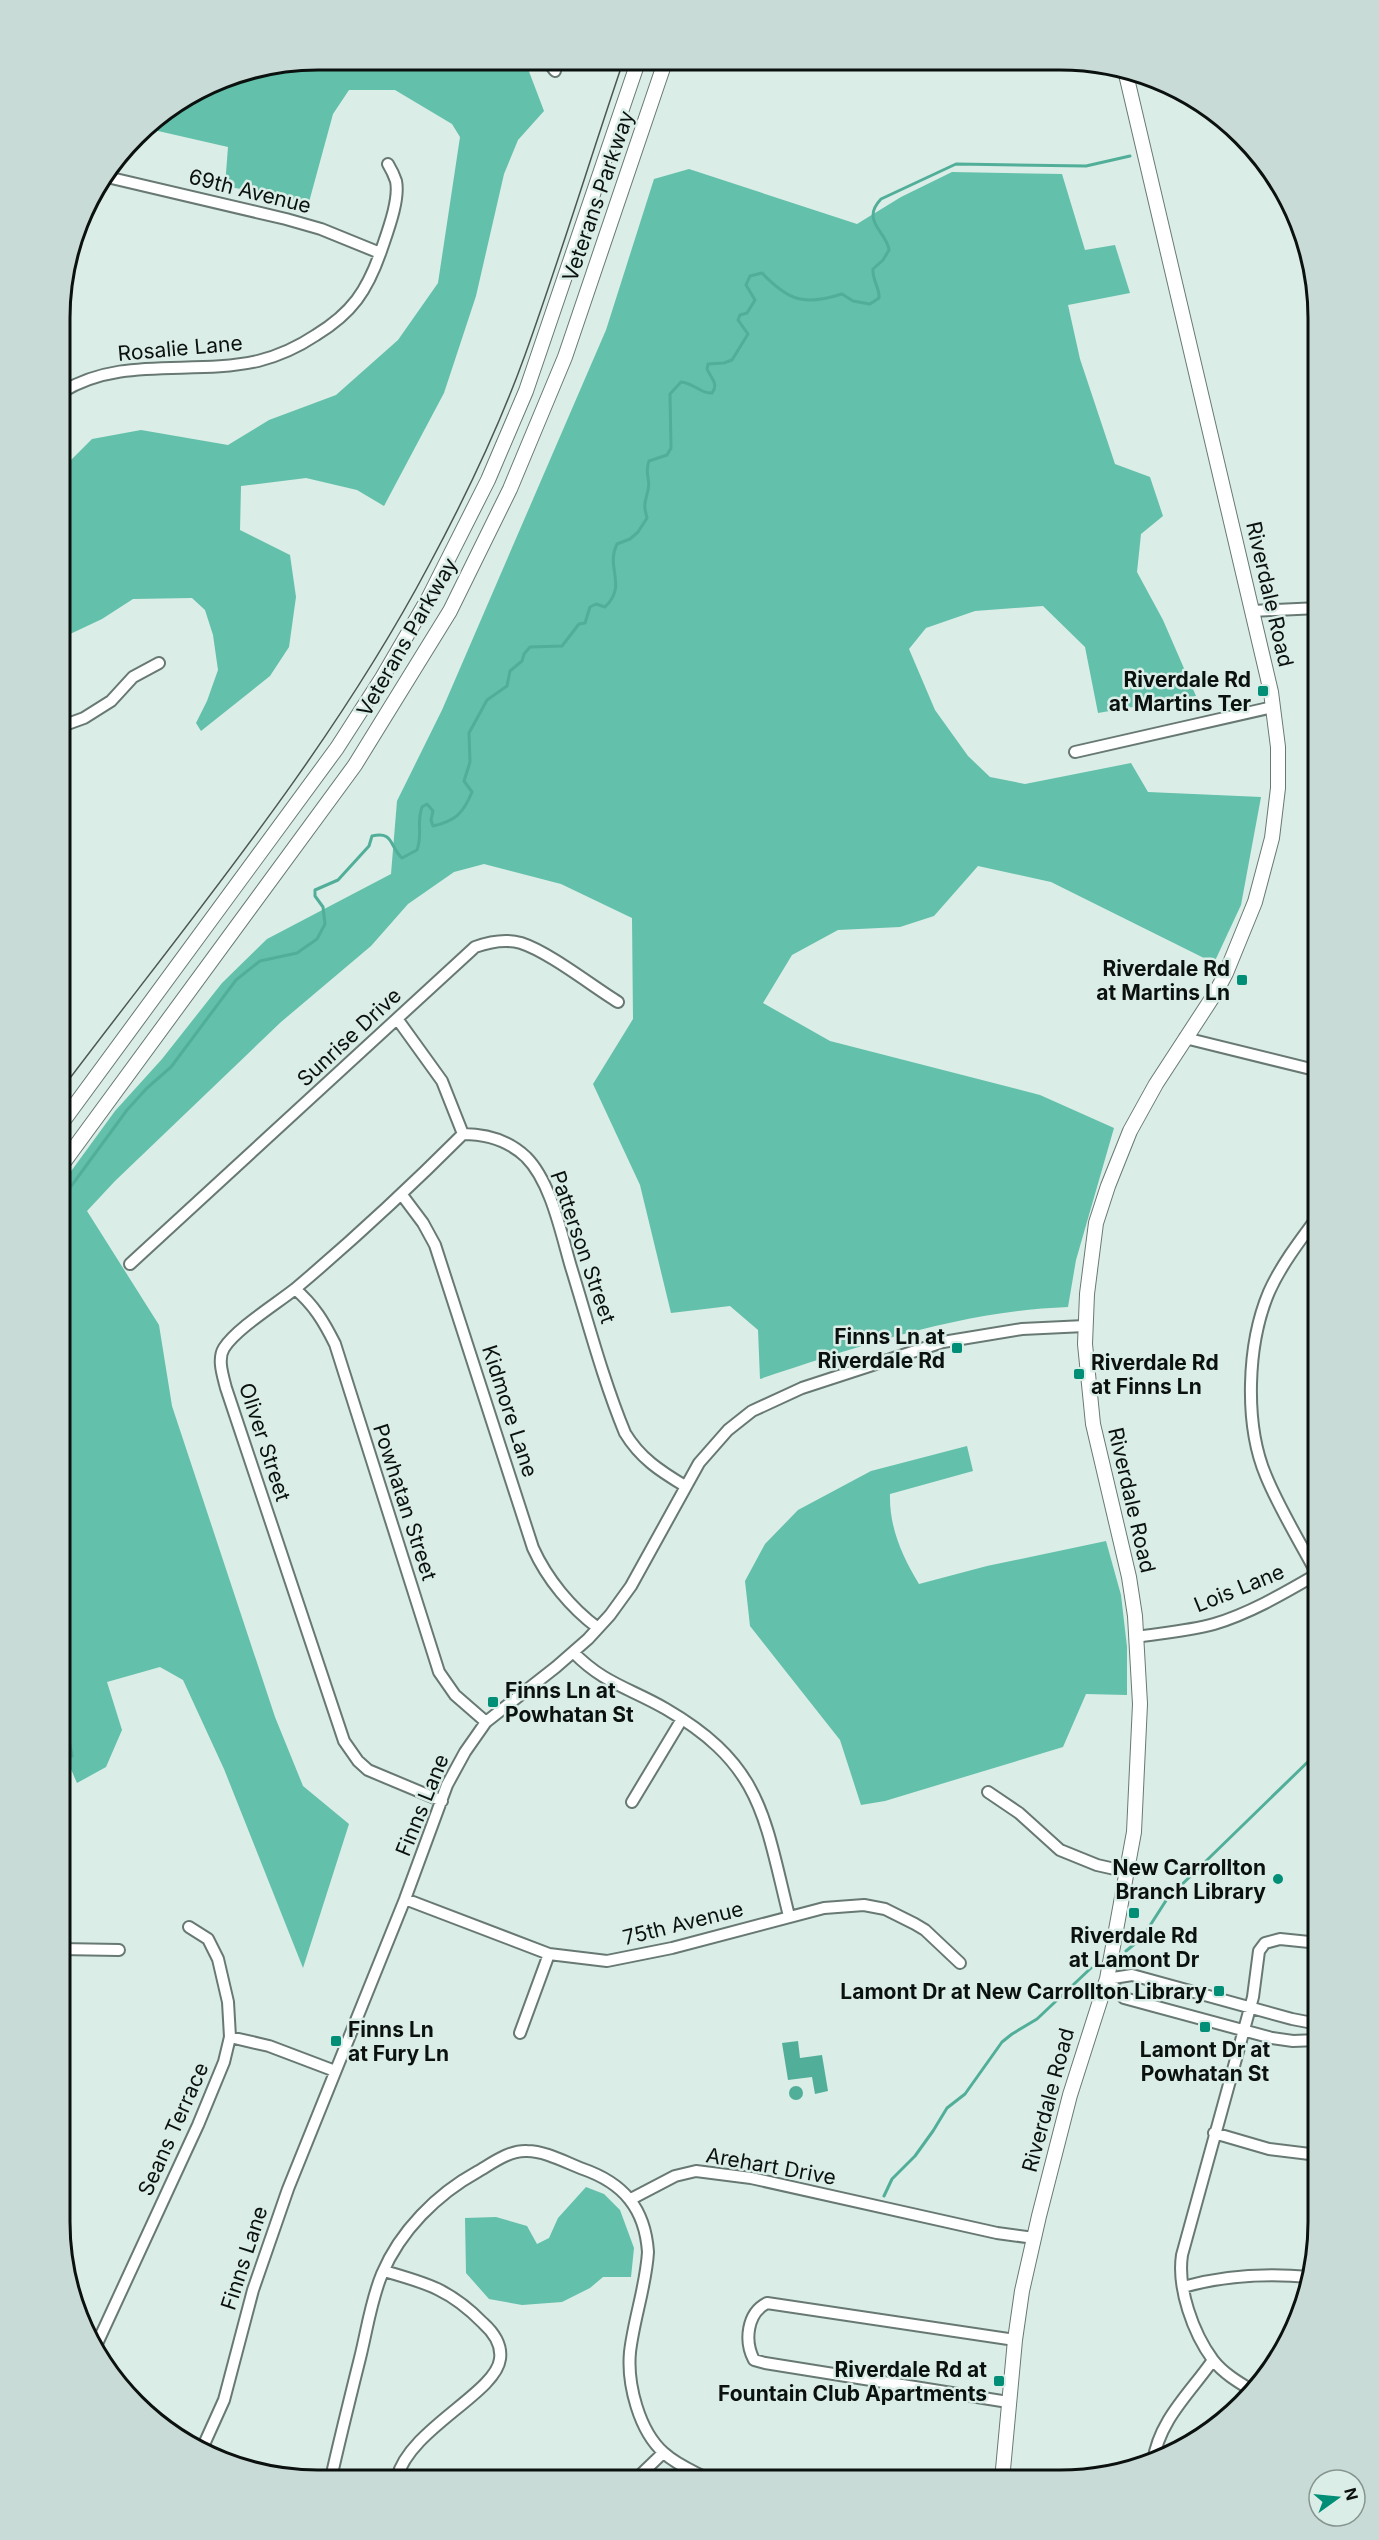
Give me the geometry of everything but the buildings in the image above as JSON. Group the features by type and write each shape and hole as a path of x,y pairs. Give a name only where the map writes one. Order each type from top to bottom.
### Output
{"main road":[{"name":"Veterans Parkway","path":"70,1112 337,748 382,678 428,599 488,480 532,375 635,70"},
{"name":"Veterans Parkway","path":"70,1154 355,765 450,611 510,489 565,357 662,70"},
{"name":"Riverdale Road","path":"1003,2470 1015,2340 1034,2238 1070,2095 1107,1979 1134,1832 1140,1704 1136,1637 1129,1577 1091,1413 1085,1326 1090,1265 1101,1204 1130,1131 1227,973 1255,902 1266,864 1278,788 1278,747 1273,707 1127,80"}],"street":[{"name":"Rosalie Lane","path":"70,388 93,377 126,369 214,366 258,361 297,347 330,327 362,295 380,253 394,210 396,182 388,164"},
{"name":"69th Avenue","path":"114,179 286,219 321,229 380,253"},
{"path":"1252,611 1308,608"},
{"path":"70,722 111,701 133,677 159,663"},
{"path":"1075,752 1273,707"},
{"name":"Sunrise Drive","path":"130,1264 398,1020 469,951 496,942 512,942 528,946 618,1002"},
{"path":"398,1020 442,1082 463,1134"},
{"path":"1185,1038 1308,1068"},
{"name":"Oliver Street","path":"442,1801 368,1770 358,1761 344,1741 226,1388 221,1364 224,1349 402,1196 463,1134"},
{"name":"Patterson Street","path":"463,1134 488,1136 507,1143 527,1158 535,1168 554,1208 625,1433 641,1456 659,1471 685,1486"},
{"name":"Kidmore Lane","path":"402,1196 423,1223 435,1245 536,1554 562,1593 578,1612 598,1628"},
{"path":"1308,1230 1270,1291 1257,1336 1251,1384 1255,1434 1266,1476 1308,1555"},
{"name":"Powhatan Street","path":"295,1289 309,1300 335,1344 439,1672 455,1695 486,1722"},
{"name":"Finns Lane","path":"205,2442 224,2400 253,2290 275,2224 456,1767 486,1722 573,1652 598,1628 631,1586 685,1486 708,1451 728,1430 764,1404 788,1393 943,1342 998,1332 1085,1326"},
{"name":"Lois Lane","path":"1136,1637 1223,1621 1262,1604 1308,1579"},
{"path":"573,1652 604,1679 653,1702 682,1719 701,1731 726,1752 751,1787 768,1831 789,1916"},
{"path":"632,1802 682,1719"},
{"path":"988,1792 1019,1812 1060,1850 1097,1865 1128,1872"},
{"name":"75th Avenue","path":"405,1899 549,1954 607,1961 632,1957 789,1916 839,1906 864,1905 885,1909 925,1929 960,1963"},
{"name":"Seans Terrace","path":"100,2338 198,2126 224,2062 230,2037 228,2002 218,1959 208,1939 189,1927"},
{"path":"1246,2387 1227,2374 1213,2360 1198,2334 1183,2287 1182,2255 1250,2007 1259,1951 1265,1943 1280,1939 1308,1942"},
{"path":"70,1949 119,1950"},
{"path":"520,2034 549,1954"},
{"path":"1107,1979 1132,1975 1308,2022"},
{"path":"1107,1979 1124,1998 1244,2030 1293,2041 1308,2040"},
{"path":"230,2037 269,2046 335,2071"},
{"path":"1214,2133 1269,2149 1308,2154"},
{"path":"333,2470 377,2288 384,2271 411,2228 443,2193 457,2182 518,2152 527,2151 545,2154 594,2173 619,2187 631,2199 642,2221 648,2252 630,2350 631,2376 638,2409 646,2427 663,2452 675,2462 691,2470"},
{"name":"Arehart Drive","path":"631,2199 675,2176 696,2171 751,2178 997,2233 1034,2238"},
{"path":"384,2271 436,2286 456,2299 489,2328 500,2353 499,2366 488,2381 426,2435 404,2461 400,2470"},
{"path":"1183,2287 1205,2280 1240,2275 1302,2277"},
{"path":"1008,2402 765,2363 754,2360 748,2348 752,2317 757,2308 767,2303 1015,2340"},
{"path":"1155,2451 1167,2422 1213,2360"},
{"path":"645,2470 663,2452"}],"shaded area":[{"path":"318,70 528,70 544,111 518,140 504,174 476,296 444,393 384,506 357,490 306,478 241,486 240,530 290,555 296,597 289,647 270,676 201,731 196,723 218,670 213,635 205,610 192,598 133,599 102,619 70,634 70,461 92,439 141,430 228,445 269,420 336,395 398,340 438,283 460,137 452,124 395,90 349,90 333,114 309,202 225,186 228,147 157,131 181,112 223,89 270,75"},
{"path":"689,169 857,224 901,197 952,172 1062,174 1085,250 1115,245 1130,293 1068,305 1080,359 1115,464 1150,477 1163,516 1141,534 1137,572 1163,620 1196,696 1098,713 1085,647 1043,606 975,611 926,628 909,649 935,710 968,756 990,777 1025,784 1131,763 1148,792 1261,797 1241,905 1214,963 1051,882 978,866 934,916 900,927 838,930 792,955 763,1003 830,1041 1040,1095 1114,1128 1076,1260 1068,1307 989,1315 911,1332 760,1379 758,1330 730,1306 671,1313 640,1185 593,1084 633,1019 632,918 561,884 484,864 454,872 408,904 371,946 281,1022 115,1181 87,1211 159,1325 172,1406 275,1717 303,1786 349,1824 303,1968 224,1769 183,1680 160,1667 107,1682 122,1730 106,1767 77,1783 70,1767 70,1173 115,1111 162,1059 222,983 267,939 391,874 397,801 442,710 606,330 654,179"},
{"path":"967,1446 973,1471 890,1494 894,1530 907,1563 919,1584 987,1566 1106,1541 1121,1595 1127,1647 1127,1695 1086,1694 1063,1747 885,1801 861,1805 840,1740 750,1626 745,1581 765,1544 798,1510 871,1471"},
{"path":"798,2041 800,2058 822,2055 828,2091 815,2094 812,2077 788,2080 782,2043"},
{"path":"796,2086 801,2088 803,2093 801,2098 796,2100 791,2098 789,2093 791,2088"},
{"path":"586,2187 604,2194 620,2210 634,2248 631,2277 603,2277 590,2288 562,2302 522,2305 489,2299 466,2273 465,2218 496,2217 527,2226 537,2244 549,2238 558,2218"}],"waterway":[{"path":"70,1188 127,1110 171,1067 236,980 260,961 297,953 317,939 325,924 323,907 315,896 315,890 338,880 369,846 372,836 379,835 388,838 402,858 417,850 420,813 422,807 427,804 433,811 431,820 433,826 453,819 462,811 472,792 464,781 470,762 469,733 487,700 507,686 510,671 522,661 530,647 562,646 579,624 585,623 590,607 596,604 605,607 612,599 616,584 613,561 617,544 630,539 638,532 647,518 645,501 649,486 647,469 649,461 667,455 671,448 670,394 681,382 712,393 715,384 707,369 708,364 732,360 748,334 738,320 740,315 747,313 755,300 746,285 750,276 762,273 781,290 798,298 817,300 842,294 853,301 870,304 879,298 873,269 883,260 889,250 876,226 873,214 881,199 956,164 1086,166 1130,156"},
{"path":"70,1745 72,1756"},
{"path":"1126,1951 1142,1938 1167,1899 1308,1762"},
{"path":"884,2196 892,2179 915,2156 947,2108 965,2094 1002,2042 1037,2019 1091,1968"}],"tram line":[{"path":"70,1078 256,835 347,703 390,635 429,565 481,462 515,382 620,70"}],"place":[{"name":"Riverdale Rd at Martins Ter","path":"1263,691"},
{"name":"Riverdale Rd at Martins Ln","path":"1242,980"},
{"name":"Finns Ln at Riverdale Rd","path":"957,1348"},
{"name":"Riverdale Rd at Finns Ln","path":"1079,1374"},
{"name":"Finns Ln at Powhatan St","path":"493,1702"},
{"name":"New Carrollton Branch Library","path":"1278,1879"},
{"name":"Riverdale Rd at Lamont Dr","path":"1134,1913"},
{"name":"Lamont Dr at New Carrollton Library","path":"1219,1991"},
{"name":"Lamont Dr at Powhatan St","path":"1205,2027"},
{"name":"Finns Ln at Fury Ln","path":"336,2041"},
{"name":"Riverdale Rd at Fountain Club Apartments","path":"999,2381"}]}
